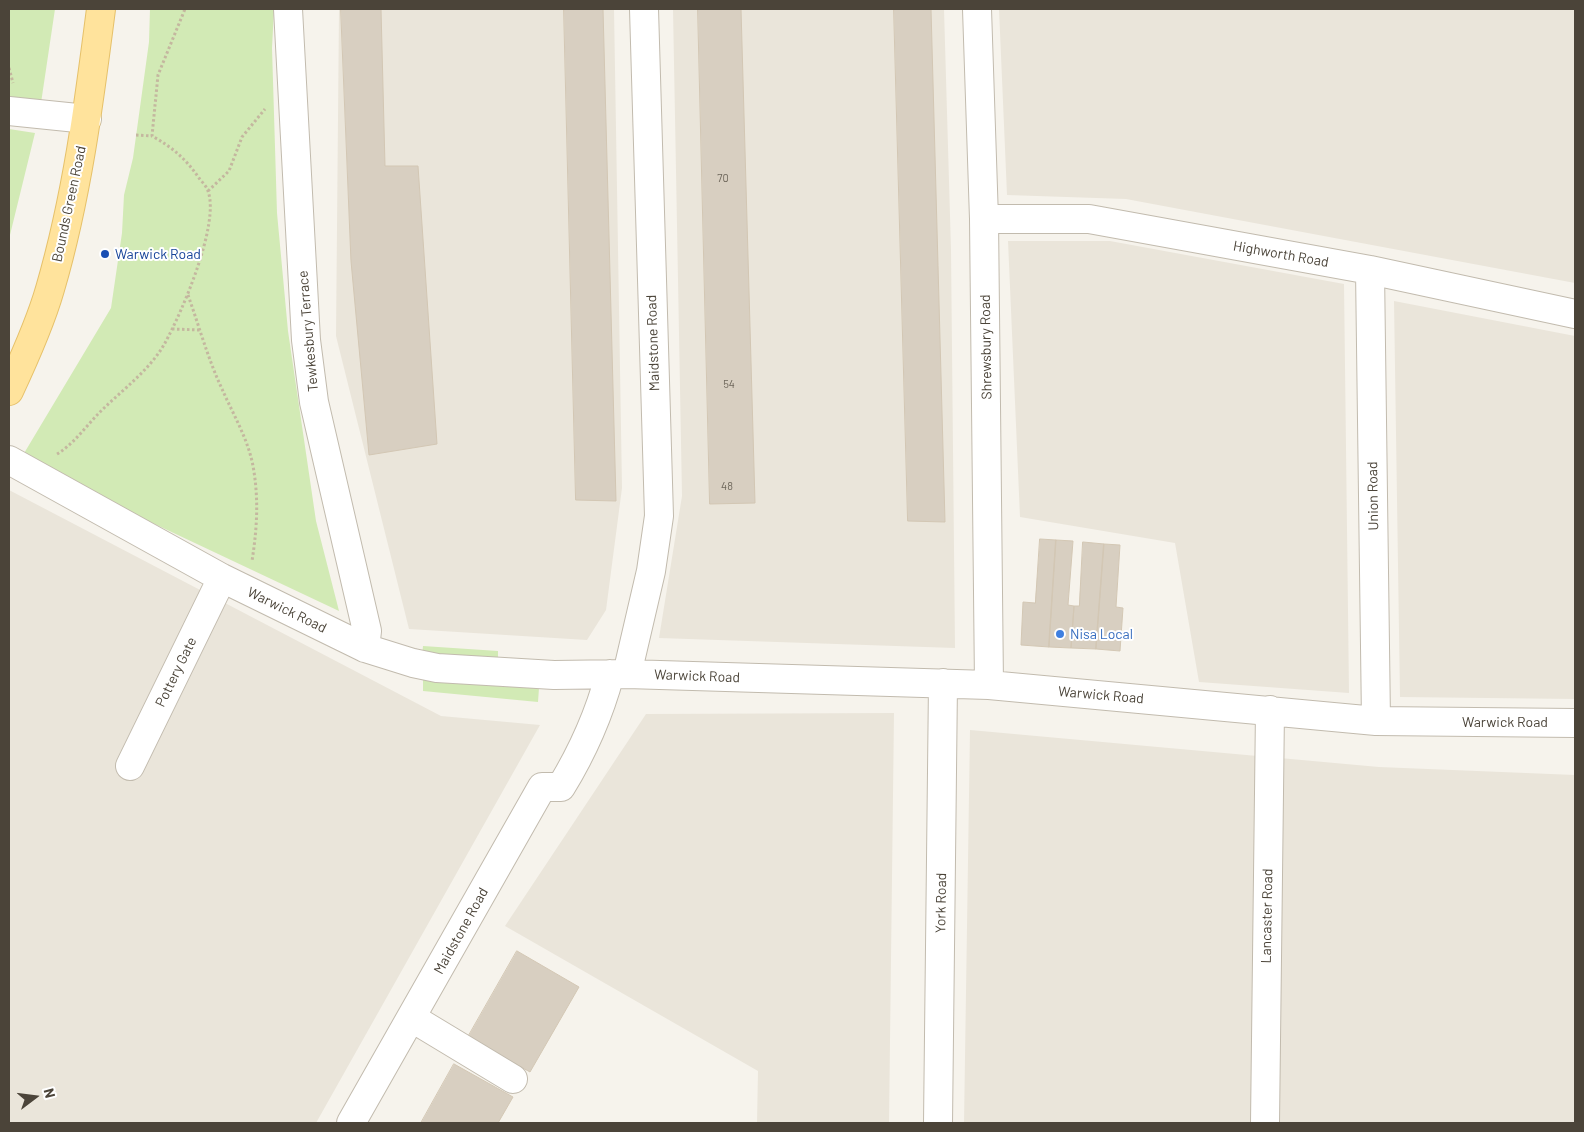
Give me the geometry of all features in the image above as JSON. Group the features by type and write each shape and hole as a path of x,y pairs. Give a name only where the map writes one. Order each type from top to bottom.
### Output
{"main road":[{"name":"Bounds Green Road","path":"9,392 50,290 73,196 87,120 101,9"}],"street":[{"name":"Tewkesbury Terrace","path":"288,9 306,340 314,402 367,631 365,648"},
{"name":"Maidstone Road","path":"351,1123 542,787 561,787 581,755 602,704 618,674 651,571 659,516 644,9"},
{"name":"Shrewsbury Road","path":"977,9 984,219 989,685"},
{"path":"9,112 87,120"},
{"name":"Highworth Road","path":"984,219 1089,219 1370,270 1575,314"},
{"name":"Union Road","path":"1370,270 1376,721"},
{"name":"Warwick Road","path":"9,460 222,578 365,648 413,663 443,669 554,675 618,674 989,685 1376,721 1575,723"},
{"name":"Pottery Gate","path":"130,766 222,578"},
{"name":"York Road","path":"938,1123 943,683"},
{"name":"Lancaster Road","path":"1265,1123 1270,710"},
{"path":"412,1018 513,1080"}],"path":[{"path":"152,136 158,75 185,9"},
{"path":"208,191 229,171 242,138 266,108 292,107"},
{"path":"50,458 65,450 100,412 136,380 165,344 188,295 211,221 208,191 189,163 173,148 152,136 136,135"},
{"path":"188,295 253,464 257,493 257,525 252,565"},
{"path":"172,329 200,330"}],"shaded area":[{"path":"339,9 614,9 622,488 606,610 587,640 409,629 336,336"},
{"path":"673,9 944,9 951,250 955,648 659,638 682,496"},
{"path":"999,9 1575,9 1575,283 1126,199 1007,195"},
{"path":"1008,241 1110,241 1344,284 1349,693 1199,682 1175,543 1020,517"},
{"path":"1394,301 1575,336 1575,699 1400,697"},
{"path":"9,490 441,716 540,725 316,1123 9,1123"},
{"path":"894,713 889,1123 757,1123 758,1071 505,926 646,714"},
{"path":"970,730 1379,767 1575,775 1575,1123 964,1123"}],"green space":[{"path":"9,9 55,9 41,103 9,97"},
{"path":"150,9 274,9 272,48 277,213 288,331 316,521 339,611 127,511 23,455 111,308 122,233 124,195 133,158 149,42"},
{"path":"9,129 35,133 9,239"},
{"path":"423,646 498,651 498,663 422,657"},
{"path":"423,679 539,688 538,702 423,691"}],"building":[{"path":"341,9 381,9 385,166 418,166 437,444 369,455 351,261"},
{"path":"564,9 603,9 616,501 576,500"},
{"path":"698,9 741,9 755,503 710,504"},
{"path":"894,9 931,9 945,522 908,521"},
{"path":"1040,539 1056,540 1049,647 1021,645 1023,602 1035,603"},
{"path":"1056,540 1073,541 1068,605 1074,606 1071,648 1049,647"},
{"path":"1083,542 1104,544 1096,649 1071,648 1074,606 1079,606"},
{"path":"1104,544 1120,545 1116,607 1123,608 1120,651 1096,649"},
{"path":"517,951 579,987 530,1072 468,1037"},
{"path":"454,1064 513,1097 498,1123 421,1123"}],"place":[{"name":"Warwick Road","path":"105,254"},
{"name":"Nisa Local","path":"1060,634"}]}
